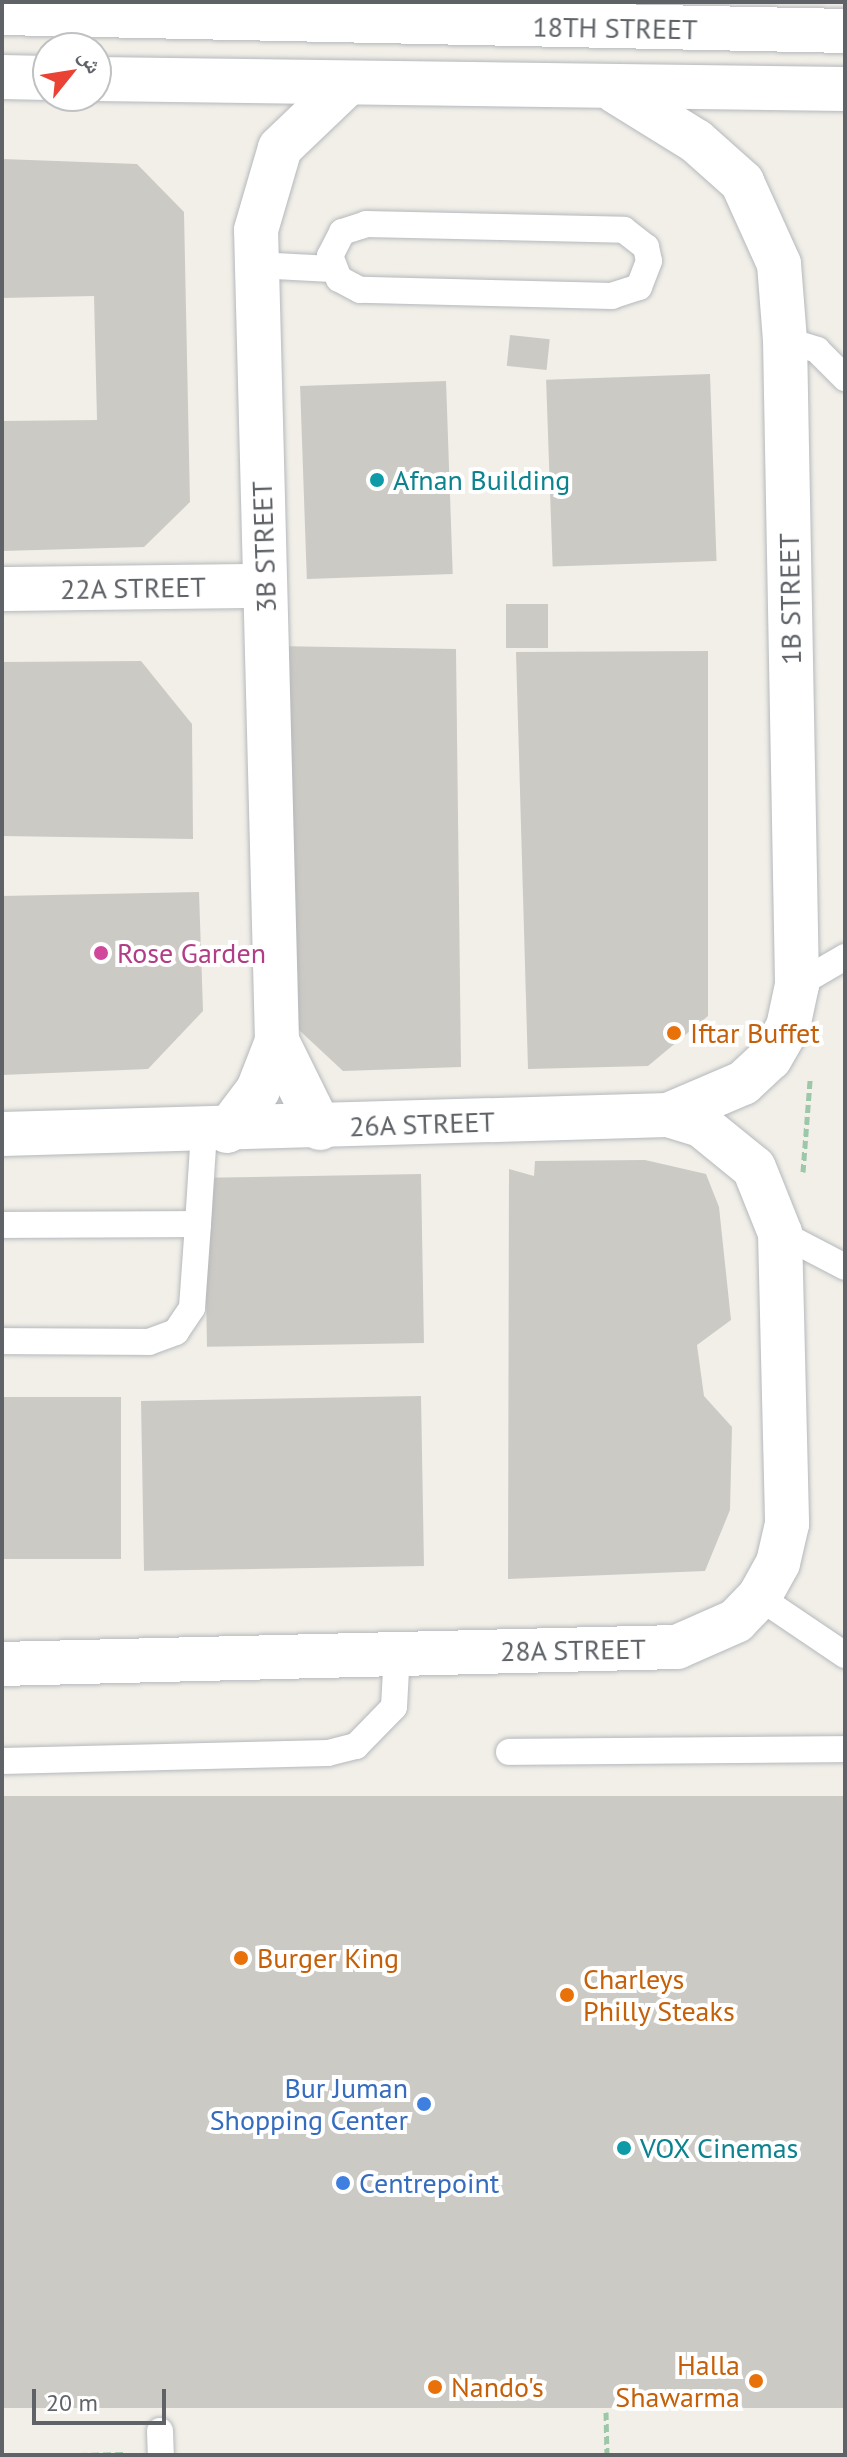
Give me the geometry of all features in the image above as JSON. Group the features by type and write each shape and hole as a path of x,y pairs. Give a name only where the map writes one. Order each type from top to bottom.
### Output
{"street":[{"name":"18TH STREET","path":"2,13 649,16 845,31"},
{"path":"2,77 32,78"},
{"path":"112,79 615,91 845,89"},
{"name":"3B STREET","path":"215,1131 258,1090 277,1041 256,265 267,174 297,125 346,85"},
{"name":"1B STREET","path":"615,91 696,141 742,182 779,264 785,340 792,1006"},
{"name":"22A STREET","path":"2,589 265,586"},
{"path":"668,1115 743,1083 792,1006"},
{"name":"3B STREET","path":"277,1041 320,1128"},
{"name":"26A STREET","path":"2,1134 215,1131 668,1115 730,1143 775,1215"},
{"name":"28A STREET","path":"2,1664 397,1651 677,1647 736,1621 759,1597 778,1563 787,1524 775,1215"}],"lane":[{"path":"256,265 332,269 360,290 612,296 639,287 649,261 646,247 624,230 366,224 342,232 332,269"},
{"path":"785,340 817,350 845,378"},
{"path":"792,1006 845,957"},
{"path":"2,1341 149,1342 176,1332 192,1308 198,1224 215,1131"},
{"path":"775,1215 845,1267"},
{"path":"2,1225 198,1224"},
{"path":"759,1597 845,1655"},
{"path":"2,1761 328,1753 356,1746 394,1707 397,1651"},
{"path":"509,1752 845,1749"}],"path":[{"path":"775,1215 806,1170 811,1039 792,1006"},
{"path":"606,2412 607,2455"}],"building":[{"path":"2,159 137,164 184,212 190,502 144,547 2,551 2,421 97,420 94,296 2,298"},
{"path":"510,335 550,339 547,370 507,366"},
{"path":"710,374 717,561 553,567 546,380"},
{"name":"Afnan Building","path":"446,381 453,574 307,579 300,386"},
{"path":"506,604 548,604 548,648 506,648"},
{"path":"274,646 456,649 461,1067 343,1071 284,1016"},
{"path":"708,651 708,1016 648,1066 528,1069 516,652"},
{"path":"141,661 192,724 193,839 2,836 2,662"},
{"name":"Rose Garden","path":"199,892 203,1011 148,1069 2,1075 2,896"},
{"path":"645,1160 706,1174 719,1207 731,1320 697,1345 704,1396 732,1427 730,1510 705,1571 508,1579 509,1169 534,1176 535,1161"},
{"path":"421,1174 424,1343 207,1347 204,1178"},
{"path":"421,1396 424,1566 144,1571 141,1401"},
{"path":"2,1397 121,1397 121,1559 2,1559"},
{"name":"Bur Juman Shopping Center","path":"2,1796 845,1796 845,2408 2,2408"}],"place":[{"name":"Afnan Building","path":"377,480"},
{"name":"Rose Garden","path":"101,953"},
{"name":"Iftar Buffet","path":"674,1033"},
{"name":"Burger King","path":"241,1958"},
{"name":"Charleys Philly Steaks","path":"567,1995"},
{"name":"Bur Juman Shopping Center","path":"424,2104"},
{"name":"VOX Cinemas","path":"624,2148"},
{"name":"Centrepoint","path":"343,2183"},
{"name":"Halla Shawarma","path":"756,2381"},
{"name":"Nando's","path":"435,2387"}]}
